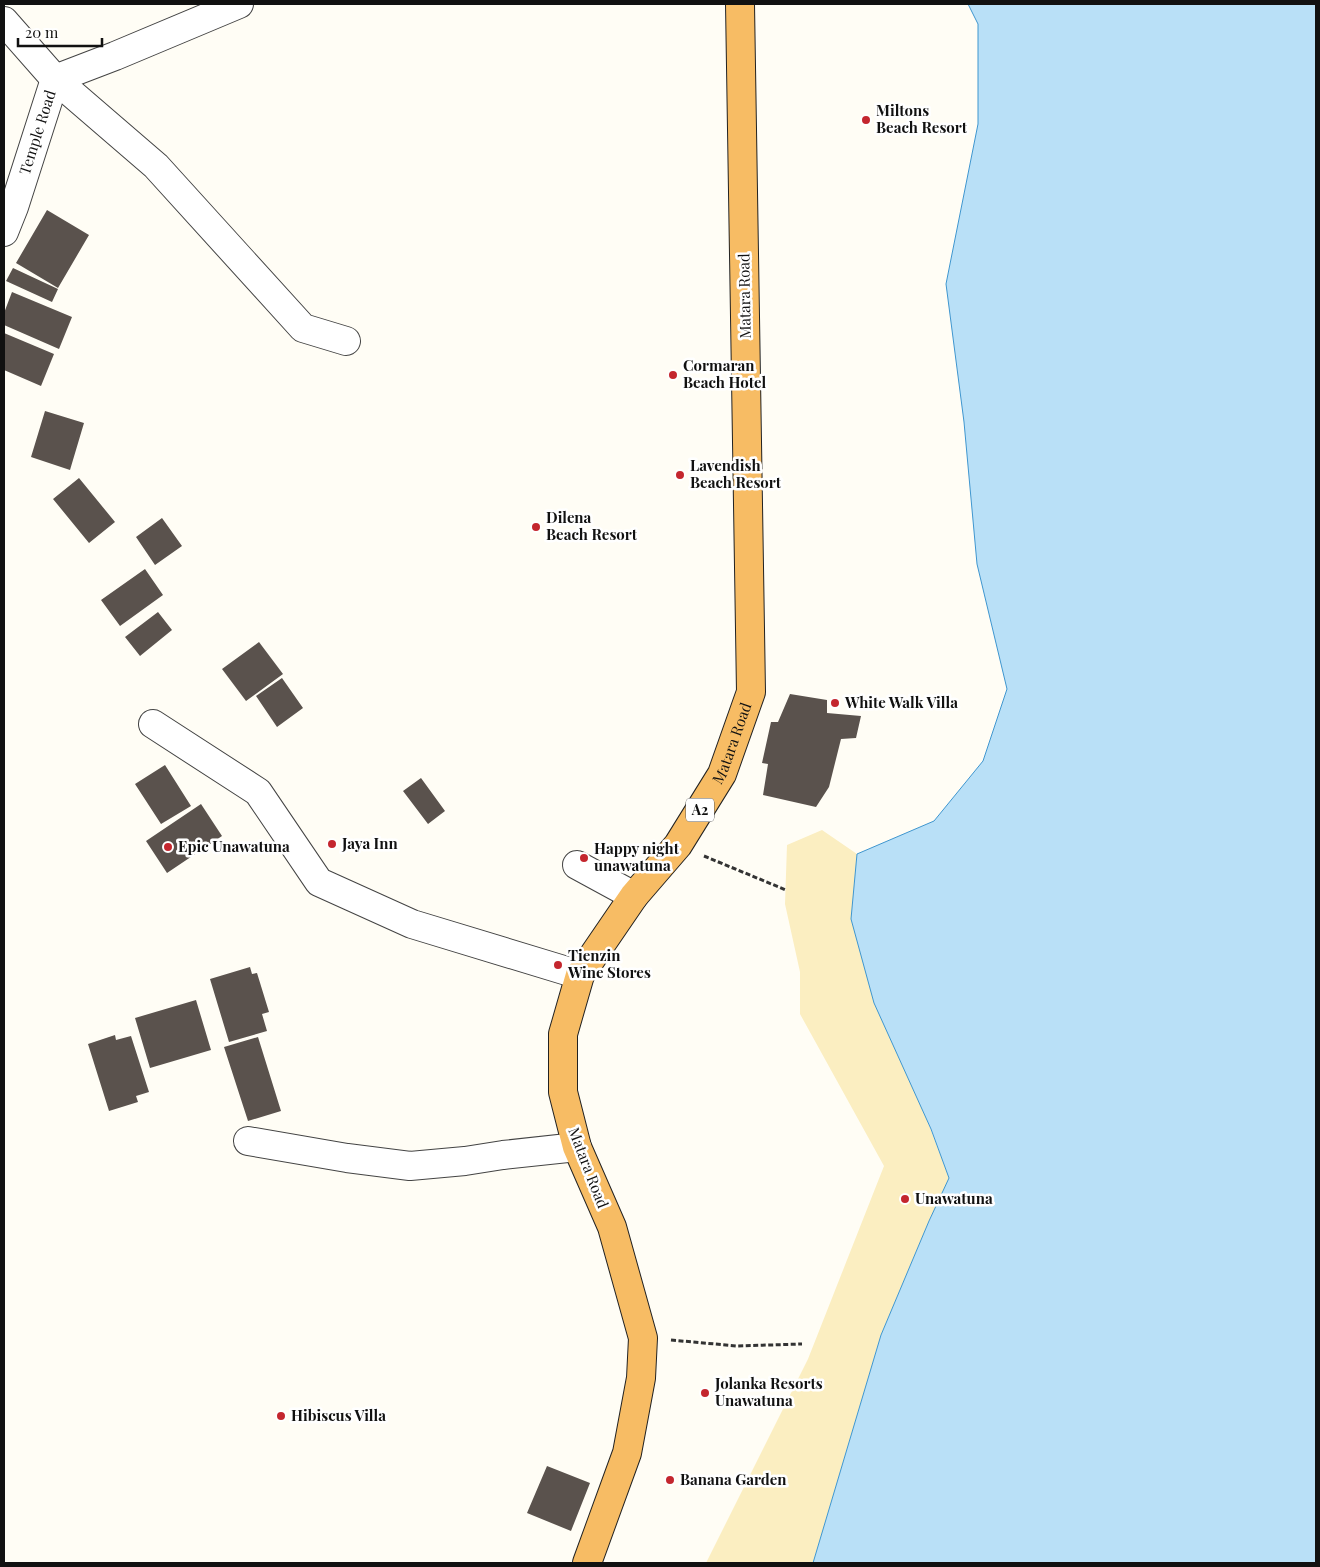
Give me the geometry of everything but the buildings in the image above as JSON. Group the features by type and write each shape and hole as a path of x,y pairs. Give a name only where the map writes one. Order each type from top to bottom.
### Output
{"highway":[{"name":"Matara Road","path":"587,1563 627,1453 641,1378 643,1338 612,1227 577,1147 563,1092 563,1034 580,975 634,896 678,845 722,774 751,692 740,4"}],"street":[{"name":"Temple Road","path":"4,232 14,207 55,79 238,4"},
{"path":"4,21 55,79 156,166 303,328 346,340"},
{"path":"153,724 258,792 319,882 412,924 580,975"},
{"path":"577,865 634,896"},
{"path":"248,1141 347,1158 410,1166 577,1147"}],"path":[{"path":"678,845 786,890"},
{"path":"643,1338 737,1346 802,1344"}],"sand":[{"name":"Unawatuna","path":"822,830 857,854 851,919 949,1178 881,1335 813,1563 706,1563 808,1359 884,1166 800,1014 800,972 785,904 787,845"}],"water":[{"path":"968,4 1316,4 1316,1563 813,1563 881,1335 949,1178 931,1129 874,1003 851,919 857,854 934,821 983,761 1007,689 977,564 964,422 946,284 978,124 978,24"}],"place":[{"name":"Miltons Beach Resort","path":"866,120"},
{"name":"Cormaran Beach Hotel","path":"673,375"},
{"name":"Lavendish Beach Resort","path":"680,475"},
{"name":"Dilena Beach Resort","path":"536,527"},
{"name":"White Walk Villa","path":"835,703"},
{"name":"Jaya Inn","path":"332,844"},
{"name":"Epic Unawatuna","path":"168,847"},
{"name":"Happy night unawatuna","path":"584,858"},
{"name":"Tienzin Wine Stores","path":"558,965"},
{"name":"Unawatuna","path":"905,1199"},
{"name":"Jolanka Resorts Unawatuna","path":"705,1393"},
{"name":"Hibiscus Villa","path":"281,1416"},
{"name":"Banana Garden","path":"670,1480"}]}
